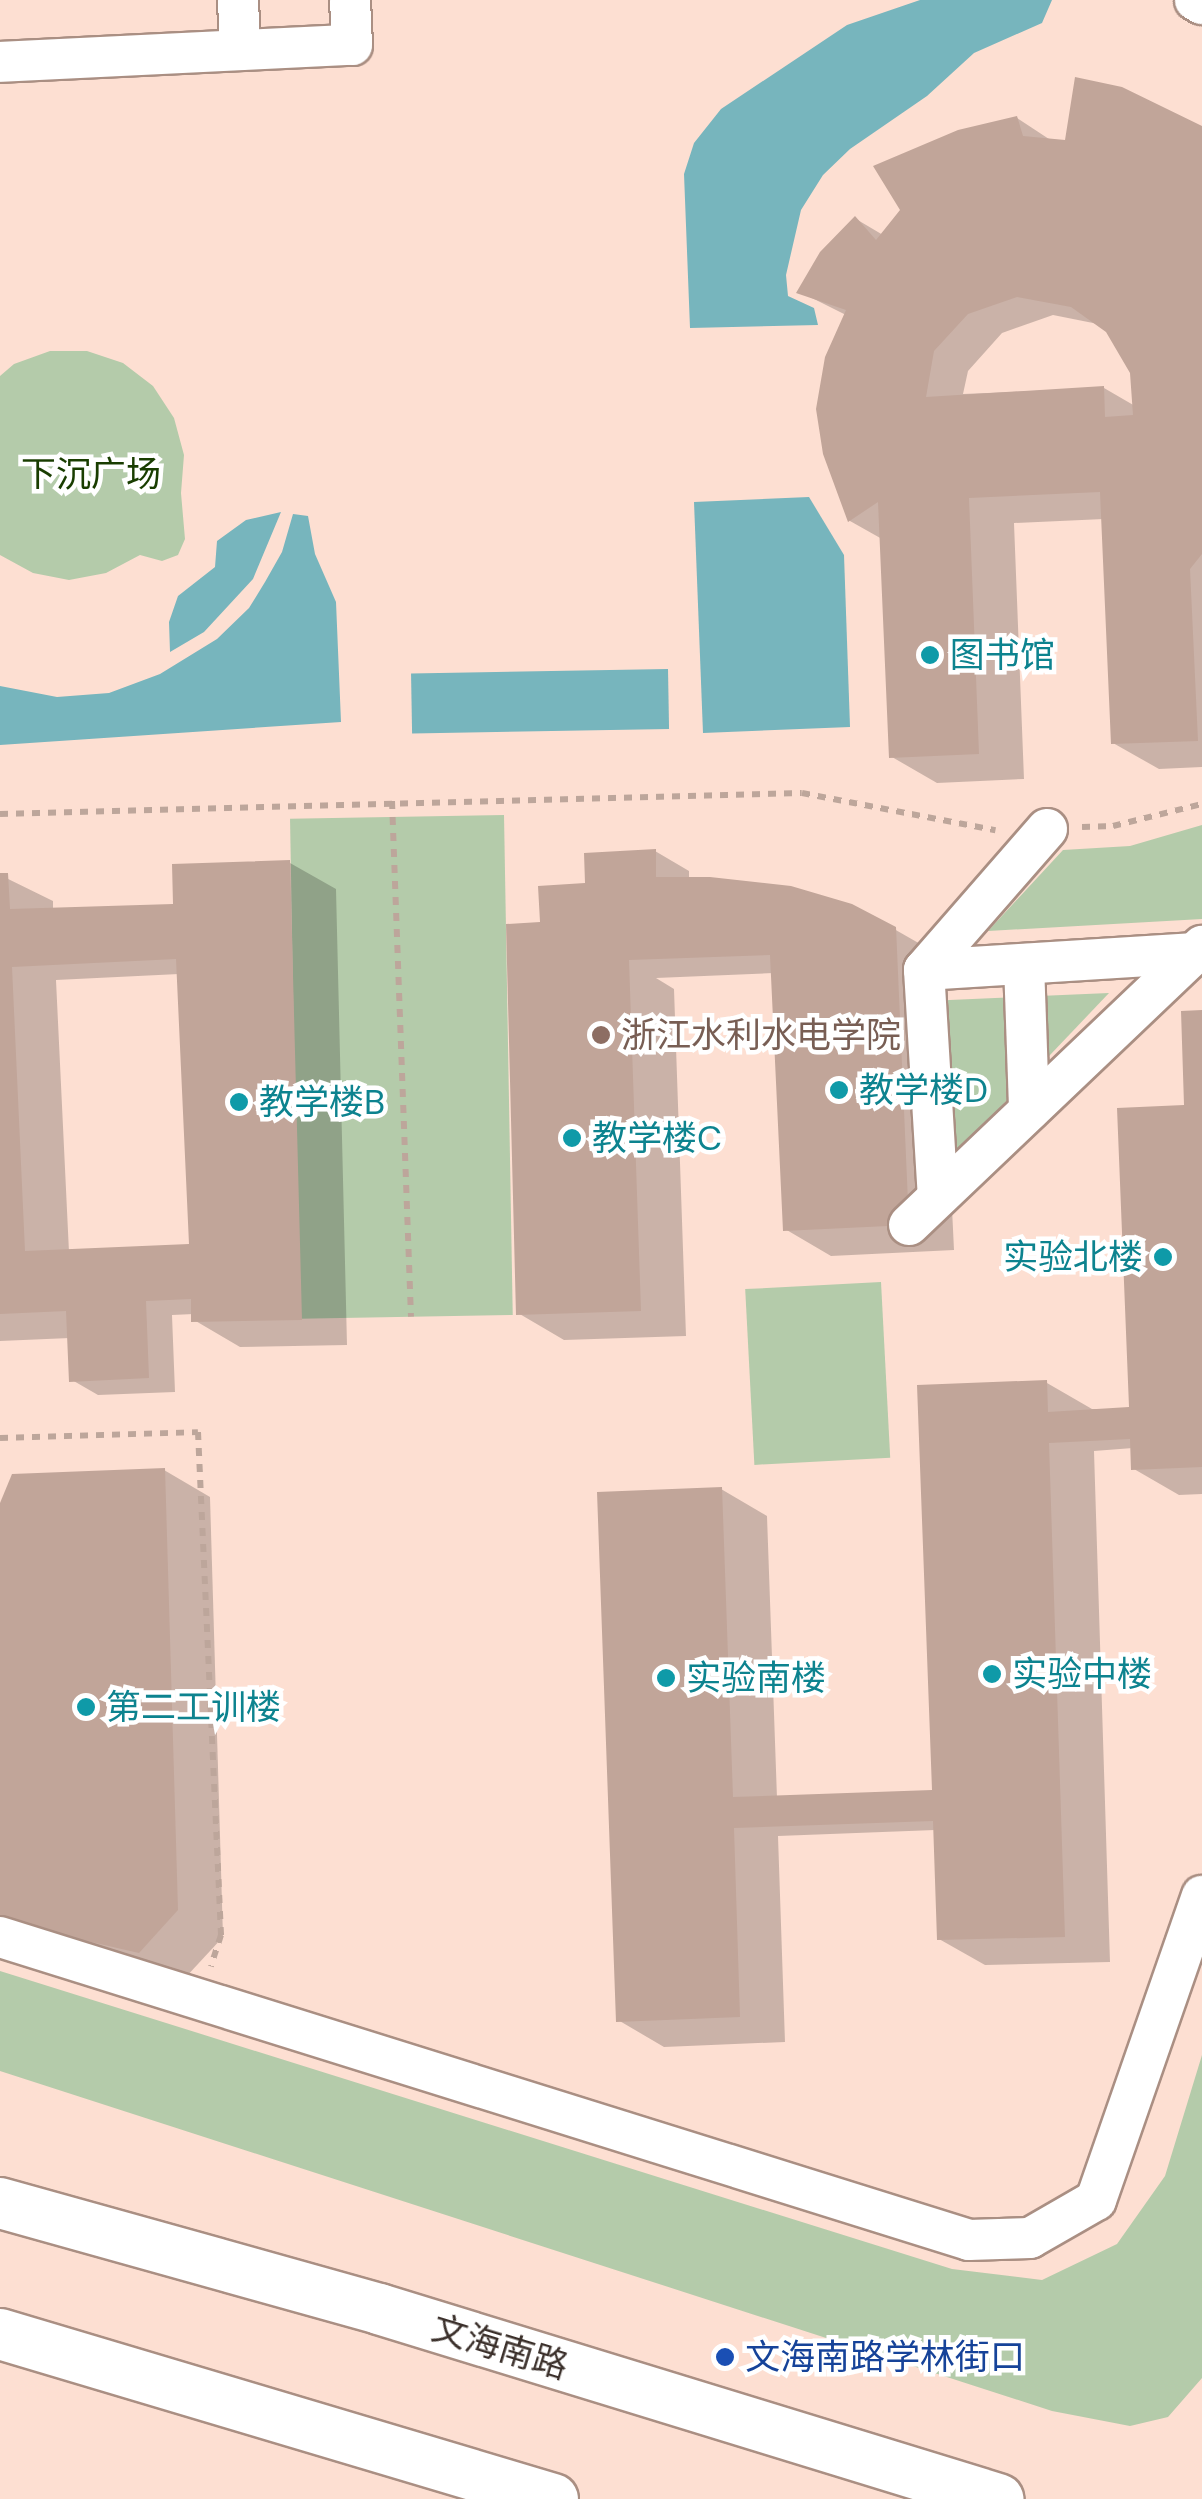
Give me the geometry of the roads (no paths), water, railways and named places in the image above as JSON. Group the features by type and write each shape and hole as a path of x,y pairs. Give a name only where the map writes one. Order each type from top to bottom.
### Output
{"main road":[{"name":"文海南路","path":"0,2203 379,2310 998,2499"},
{"path":"0,2334 553,2499"}],"street":[{"path":"238,0 240,50"},
{"path":"0,62 352,45 350,0"},
{"path":"1195,0 1202,4"},
{"path":"938,1197 924,970 1047,829"},
{"path":"924,970 1198,949"},
{"path":"908,1225 1198,949"},
{"path":"1024,964 1030,1110"},
{"path":"0,1937 968,2240 1030,2238 1096,2200 1202,1896"}],"water":[{"path":"920,0 1052,0 1042,23 974,53 927,96 850,149 823,175 801,210 786,275 788,296 814,308 818,325 690,328 684,174 694,143 721,109 847,25"},
{"path":"809,497 844,555 850,727 703,733 694,502"},
{"path":"281,512 253,579 204,632 170,652 169,622 178,596 215,567 217,541 246,520"},
{"path":"293,514 308,516 315,554 336,602 341,722 0,745 0,686 57,697 109,693 160,674 217,639 249,608 265,582 282,552"},
{"path":"668,669 669,729 412,733 411,673"}],"place":[{"name":"图书馆","path":"930,655"},
{"name":"浙江水利水电学院","path":"601,1035"},
{"name":"教学楼D","path":"839,1090"},
{"name":"教学楼B","path":"239,1102"},
{"name":"教学楼C","path":"572,1138"},
{"name":"实验北楼","path":"1163,1257"},
{"name":"实验中楼","path":"992,1674"},
{"name":"实验南楼","path":"666,1678"},
{"name":"第二工训楼","path":"86,1707"},
{"name":"文海南路学林街口","path":"725,2357"}],"park label":[{"name":"下沉广场","path":"91,474"}]}
